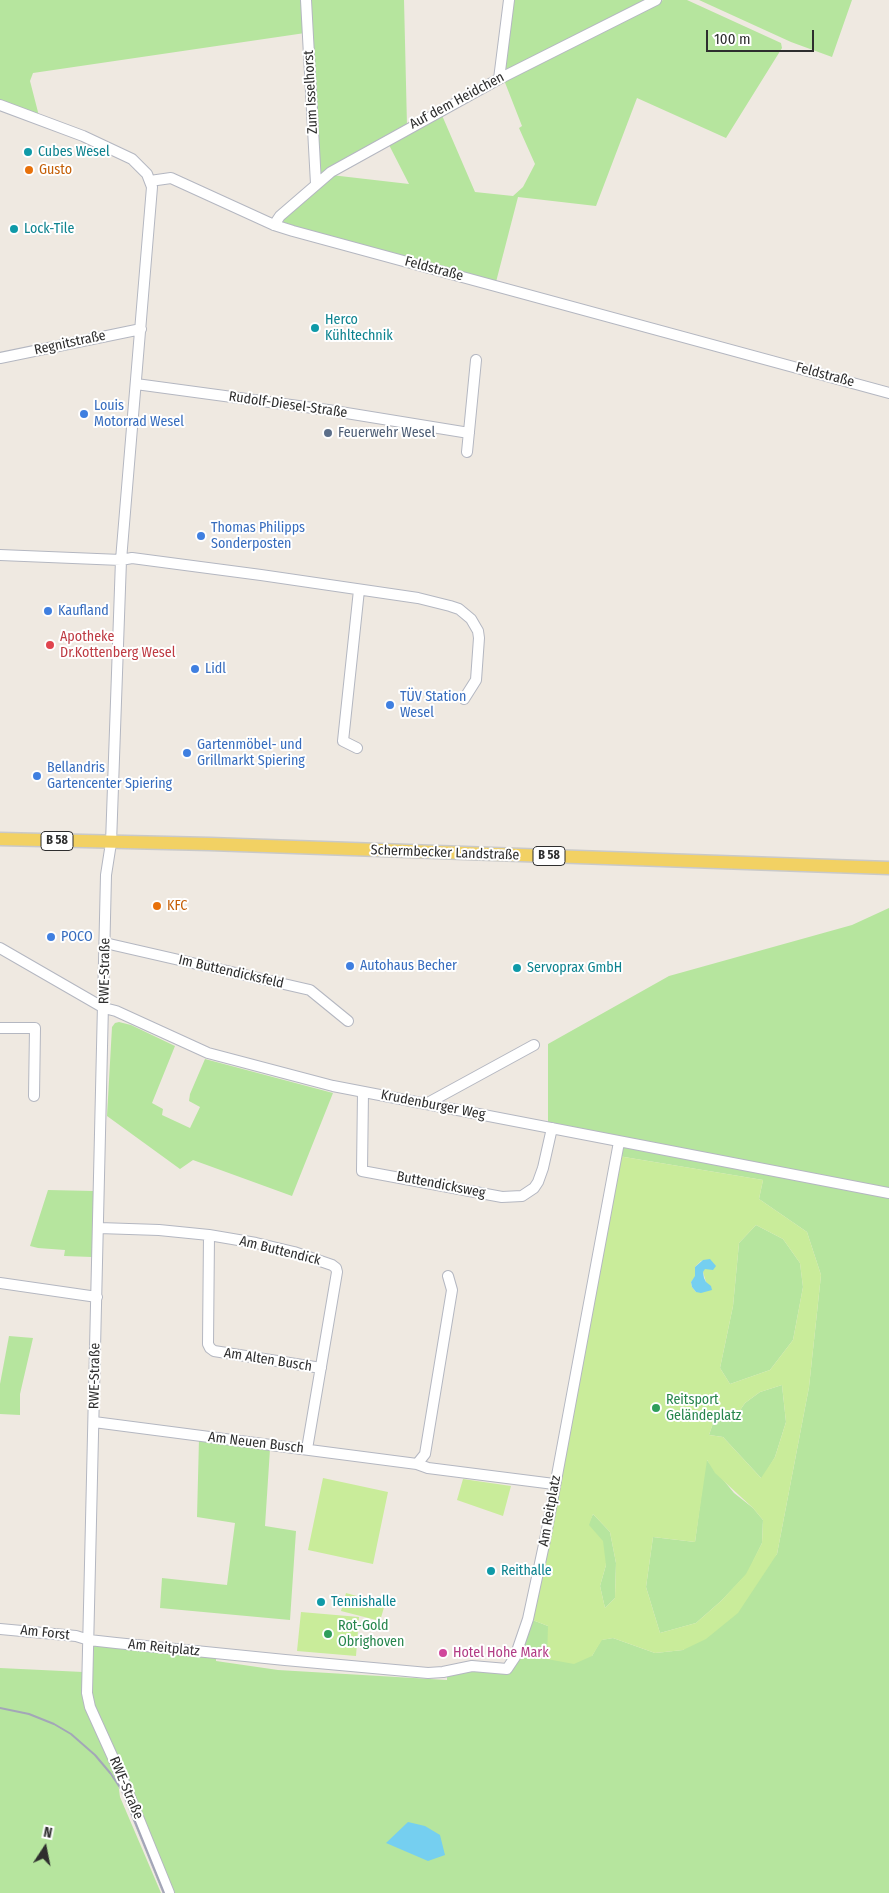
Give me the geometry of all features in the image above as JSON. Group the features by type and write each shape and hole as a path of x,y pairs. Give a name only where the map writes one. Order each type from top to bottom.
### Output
{"main road":[{"name":"Schermbecker Landstraße","path":"0,839 889,868"}],"street":[{"name":"Zum Isselhorst","path":"306,0 316,184"},
{"path":"499,79 509,0"},
{"name":"Auf dem Heidchen","path":"274,225 280,216 331,172 499,79 656,0"},
{"path":"0,105 83,136 121,153 140,166 150,181 152,196 121,560 111,843"},
{"name":"Feldstraße","path":"150,181 171,178 274,225 889,393"},
{"name":"Regnitstraße","path":"0,358 141,329"},
{"path":"467,452 476,360"},
{"name":"Rudolf-Diesel-Straße","path":"136,384 328,410 469,433"},
{"path":"0,555 121,560 132,558 418,598 450,606 467,614 475,625 479,638 476,680 464,700"},
{"path":"357,748 343,741 359,590"},
{"name":"RWE-Straße","path":"111,843 106,875 87,1693 90,1706 123,1780 169,1893"},
{"name":"Im Buttendicksfeld","path":"105,943 310,990 348,1020"},
{"name":"Krudenburger Weg","path":"0,948 104,1008 116,1011 208,1054 363,1092 889,1194"},
{"path":"0,1028 35,1028 34,1096"},
{"path":"426,1104 534,1046"},
{"name":"Buttendicksweg","path":"363,1092 362,1170 502,1197 522,1196 534,1188 543,1168 552,1128"},
{"name":"Am Reitplatz","path":"89,1640 428,1673 472,1666 507,1670 515,1657 528,1619 545,1540 619,1142"},
{"name":"Am Buttendick","path":"99,1228 159,1230 209,1235 294,1252 336,1268 337,1272 307,1449"},
{"name":"Am Alten Busch","path":"209,1235 208,1344 210,1348 214,1351 321,1368"},
{"path":"418,1464 425,1454 452,1290 448,1276"},
{"path":"0,1283 97,1296"},
{"name":"Am Neuen Busch","path":"94,1422 307,1449 418,1464 428,1468 554,1484"},
{"name":"Am Forst","path":"0,1629 76,1636 89,1640"}],"green space":[{"path":"0,0 404,0 407,126 322,176 319,174 305,33 33,73 30,81 39,116 0,102"},
{"path":"511,0 651,0 510,71 504,67"},
{"path":"663,0 687,0 781,43 782,48 726,138 637,98 596,206 518,197 496,282 280,223 331,175 409,184 388,143 441,113 475,192 513,196 523,187 535,164 519,128 522,126 504,80"},
{"path":"699,0 852,0 832,57 791,42"},
{"path":"889,908 889,1893 173,1893 91,1696 94,1644 216,1656 216,1661 278,1670 447,1680 447,1673 456,1670 508,1671 530,1619 548,1626 592,1656 601,1640 613,1638 655,1653 683,1650 777,1554 809,1387 821,1275 807,1232 759,1199 763,1180 618,1156 619,1143 548,1125 548,1044 669,976 852,925"},
{"path":"115,1023 131,1025 175,1046 152,1103 163,1109 162,1115 190,1128 200,1107 189,1101 190,1094 205,1059 333,1093 292,1196 193,1160 180,1169 107,1116 112,1027"},
{"name":"Reitsport Geländeplatz","path":"618,1156 763,1180 759,1199 807,1232 821,1275 809,1387 777,1554 738,1613 706,1639 683,1650 655,1653 613,1638 602,1640 592,1656 574,1664 547,1659 548,1626 530,1619","holes":["756,1225 783,1239 800,1263 803,1287 793,1340 770,1370 730,1384 720,1368 733,1306 739,1243","705,1260 703,1272 706,1282 696,1292 691,1282 696,1276 695,1267","782,1385 786,1422 775,1457 761,1478 723,1437 709,1435 716,1414 736,1416 745,1403 760,1392","707,1460 715,1473 753,1508 763,1520 762,1543 746,1574 721,1601 696,1623 660,1633 646,1587 653,1537 695,1542","593,1514 610,1532 616,1563 615,1598 605,1608 600,1586 606,1565 603,1541 589,1525"]},
{"path":"48,1190 94,1191 92,1257 64,1256 65,1250 30,1246"},
{"path":"756,1225 783,1239 800,1263 803,1287 793,1340 770,1370 730,1384 720,1368 733,1306 739,1243"},
{"path":"9,1336 33,1338 20,1394 20,1415 0,1414 0,1384"},
{"path":"782,1385 786,1422 775,1457 762,1479 723,1437 709,1435 716,1414 736,1416 745,1403 760,1392"},
{"path":"199,1439 270,1449 265,1526 296,1531 290,1620 160,1608 162,1578 227,1585 235,1523 197,1517"},
{"path":"706,1459 734,1493 753,1508 763,1520 762,1543 747,1574 721,1601 696,1623 660,1633 646,1587 653,1537 695,1542"},
{"path":"323,1478 388,1492 373,1564 308,1550"},
{"path":"463,1479 511,1486 503,1516 457,1500"},
{"path":"593,1514 610,1532 616,1563 615,1598 605,1608 600,1586 606,1565 588,1525"},
{"path":"346,1593 385,1604 380,1621 341,1611"},
{"name":"Rot-Gold Obrighoven","path":"301,1612 359,1617 356,1656 297,1651"},
{"path":"0,1668 83,1672 117,1775 120,1797 161,1893 0,1893"}],"water":[{"path":"710,1259 716,1266 713,1270 705,1269 703,1272 706,1282 711,1286 712,1290 701,1293 696,1292 691,1282 695,1276 695,1267 703,1260"},
{"path":"408,1822 425,1826 440,1835 445,1855 428,1861 386,1843"}],"railway":[{"path":"0,1708 29,1714 54,1724 71,1734 95,1755 123,1792 164,1893"}],"place":[{"name":"Cubes Wesel","path":"28,152"},
{"name":"Gusto","path":"29,170"},
{"name":"Lock-Tile","path":"14,229"},
{"name":"Herco Kühltechnik","path":"315,328"},
{"name":"Louis Motorrad Wesel","path":"84,414"},
{"name":"Feuerwehr Wesel","path":"328,433"},
{"name":"Thomas Philipps Sonderposten","path":"201,536"},
{"name":"Kaufland","path":"48,611"},
{"name":"Apotheke Dr.Kottenberg Wesel","path":"50,645"},
{"name":"Lidl","path":"195,669"},
{"name":"TÜV Station Wesel","path":"390,705"},
{"name":"Gartenmöbel- und Grillmarkt Spiering","path":"187,753"},
{"name":"Bellandris Gartencenter Spiering","path":"37,776"},
{"name":"KFC","path":"157,906"},
{"name":"POCO","path":"51,937"},
{"name":"Autohaus Becher","path":"350,966"},
{"name":"Servoprax GmbH","path":"517,968"},
{"name":"Reitsport Geländeplatz","path":"656,1408"},
{"name":"Reithalle","path":"491,1571"},
{"name":"Tennishalle","path":"321,1602"},
{"name":"Rot-Gold Obrighoven","path":"328,1634"},
{"name":"Hotel Hohe Mark","path":"443,1653"}]}
